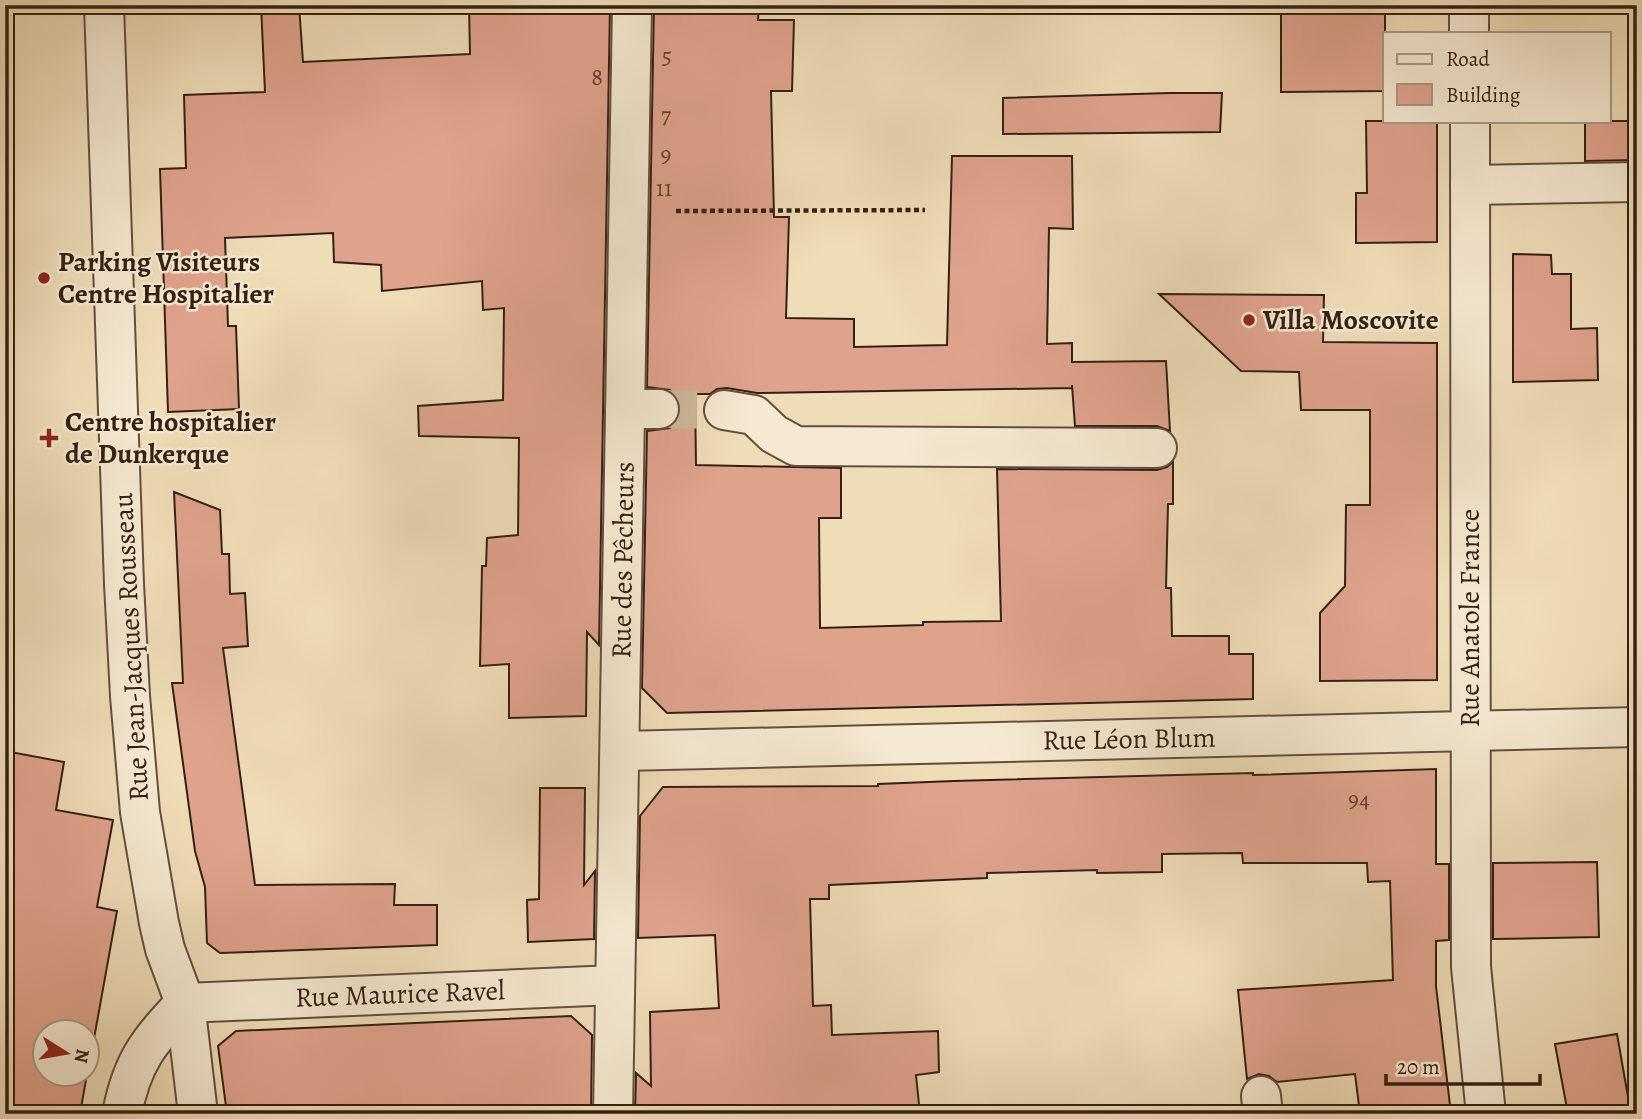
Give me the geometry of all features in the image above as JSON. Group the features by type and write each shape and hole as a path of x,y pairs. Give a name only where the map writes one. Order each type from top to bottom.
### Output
{"street":[{"name":"Rue Jean-Jacques Rousseau","path":"104,5 130,696 140,812 159,923 169,961 185,1003 198,1114"},
{"name":"Rue des Pêcheurs","path":"613,1114 621,751 642,409 629,211 632,5"},
{"path":"1469,5 1469,32"},
{"name":"Rue Anatole France","path":"1469,122 1471,967 1486,1114"},
{"path":"1470,185 1637,182"},
{"path":"724,410 748,413 774,434 796,446 1157,448"},
{"name":"Rue Léon Blum","path":"621,751 1637,727"},
{"name":"Rue Maurice Ravel","path":"185,1003 615,985"},
{"path":"121,1114 130,1077 139,1058 154,1035 185,1003"}],"path":[{"path":"629,211 925,210"}],"building":[{"path":"261,5 299,5 303,62 470,54 469,5 610,5 599,645 587,632 586,716 509,718 509,664 480,666 482,566 486,566 487,538 518,535 519,438 419,436 418,406 503,400 504,308 483,310 482,281 382,291 381,265 334,262 333,233 225,238 228,326 236,326 239,409 168,412 160,169 186,168 184,95 265,92"},
{"path":"654,5 759,5 758,20 794,20 792,91 771,91 774,217 789,217 786,318 854,319 854,347 947,345 952,156 1072,156 1073,229 1049,228 1047,344 1072,343 1072,362 1166,361 1170,431 1157,426 1075,426 1072,385 1072,388 757,393 727,388 717,389 710,394 695,394 696,465 841,468 841,518 819,518 820,628 1001,621 997,469 1157,470 1173,462 1173,504 1168,504 1166,588 1171,588 1172,636 1229,636 1229,654 1253,654 1253,699 667,713 642,688 647,431 670,428 678,419 681,410 678,399 670,390 647,387"},
{"path":"1281,5 1385,5 1383,91 1281,92"},
{"path":"1222,93 1220,132 1003,134 1003,98"},
{"path":"1366,121 1437,122 1437,242 1356,243 1356,193 1367,193"},
{"path":"1637,121 1637,160 1585,161 1585,122"},
{"path":"1513,254 1551,255 1552,274 1571,274 1571,329 1597,328 1598,380 1513,382"},
{"path":"1159,294 1324,295 1323,342 1437,343 1437,680 1320,681 1320,613 1345,586 1346,505 1370,505 1370,410 1301,410 1299,372 1241,371"},
{"path":"174,492 220,510 222,554 229,554 230,594 245,593 248,646 223,648 255,885 395,884 394,905 437,905 437,945 220,953 207,943 205,887 195,851 172,683 183,683"},
{"path":"5,751 64,762 56,810 113,820 97,907 117,911 98,1018 32,1018 32,1088 85,1088 80,1114 5,1114"},
{"path":"1436,769 1436,864 1449,864 1449,940 1436,941 1436,986 1451,1114 1360,1114 1355,1074 1277,1082 1269,1076 1259,1074 1247,1079 1238,990 1393,980 1390,881 1368,882 1367,863 1243,863 1242,853 1162,854 1162,872 1097,873 1097,870 987,873 987,878 829,885 829,899 810,899 813,1006 831,1005 832,1035 938,1031 939,1072 916,1075 920,1114 635,1114 636,1073 651,1086 650,1012 719,1008 715,935 638,938 640,816 663,787 878,786 954,781"},
{"path":"540,788 585,788 584,885 595,871 594,939 528,942 527,900 539,899"},
{"path":"1597,862 1599,937 1493,939 1493,863"},
{"path":"571,1016 592,1035 591,1114 227,1114 218,1046 236,1031"},
{"path":"1617,1034 1631,1114 1568,1114 1555,1044"}],"tunnel":[{"path":"659,409 724,410"}],"place":[{"name":"Parking Visiteurs Centre Hospitalier","path":"44,278"},
{"name":"Villa Moscovite","path":"1249,320"},
{"name":"Centre hospitalier de Dunkerque","path":"49,438"}]}
